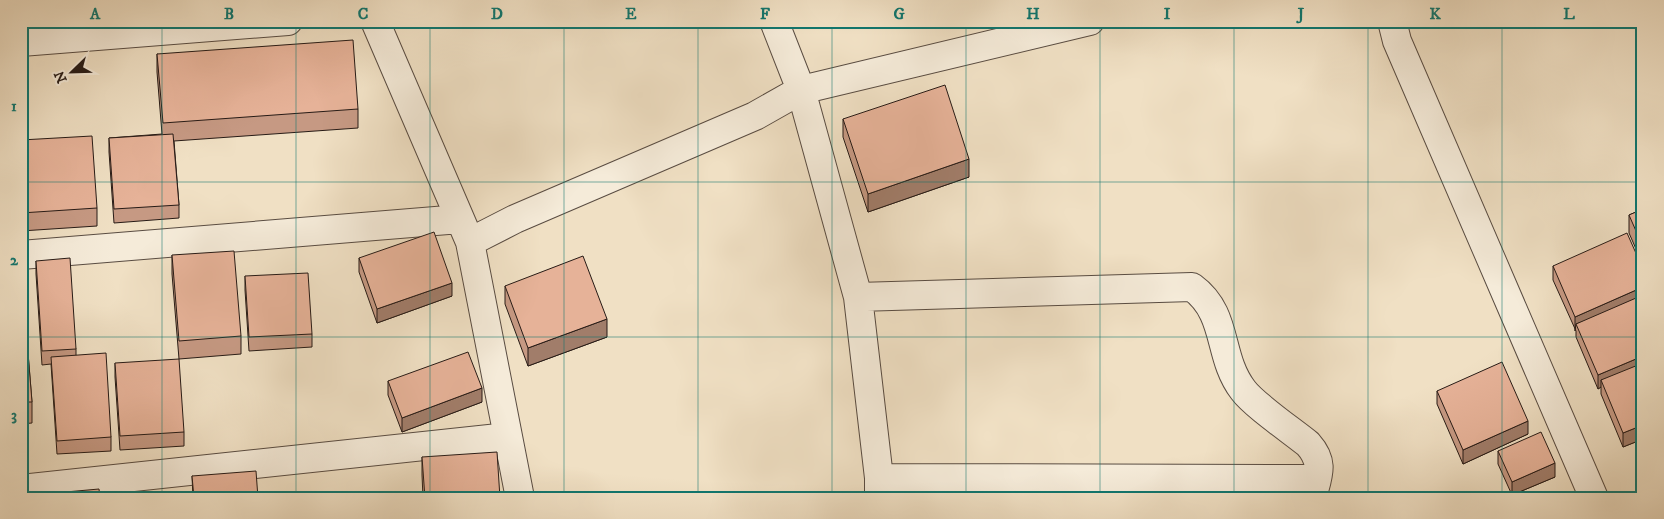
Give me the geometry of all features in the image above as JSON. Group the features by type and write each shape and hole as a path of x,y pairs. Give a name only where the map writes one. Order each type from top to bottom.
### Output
{"street":[{"path":"21,42 288,21"},
{"path":"375,21 465,230 520,498"},
{"path":"774,21 801,90 858,297 879,488 1314,488 1320,468 1316,453 1308,444 1244,392 1232,373 1213,309 1206,297 1192,287 858,297"},
{"path":"21,255 465,230 515,219 754,116 801,90 1090,21"},
{"path":"1392,21 1398,41 1594,498"},
{"path":"21,489 508,437"}],"building":[{"path":"353,40 358,109 163,123 157,54"},
{"path":"945,85 969,159 868,194 843,119"},
{"path":"21,106 23,140 21,140"},
{"path":"173,134 179,205 114,209 109,138"},
{"path":"92,136 97,208 21,213 21,140"},
{"path":"1643,209 1643,247 1629,215"},
{"path":"434,232 452,283 377,309 359,258"},
{"path":"1627,233 1643,269 1643,287 1575,317 1553,266"},
{"path":"234,251 241,336 179,341 172,255"},
{"path":"583,256 607,319 528,348 505,286"},
{"path":"70,258 76,349 42,351 36,261"},
{"path":"21,267 32,402 21,402"},
{"path":"308,273 312,334 249,337 245,276"},
{"path":"1643,295 1643,356 1598,375 1576,324"},
{"path":"468,352 482,388 402,418 388,381"},
{"path":"106,353 111,437 57,441 51,357"},
{"path":"179,359 184,432 120,436 115,363"},
{"path":"1502,362 1528,421 1463,450 1437,391"},
{"path":"1643,363 1643,425 1623,433 1601,380"},
{"path":"1541,432 1555,463 1512,482 1498,451"},
{"path":"497,452 500,498 425,498 422,457"},
{"path":"256,471 258,498 194,498 192,476"},
{"path":"99,489 100,498 21,498 21,496"}]}
